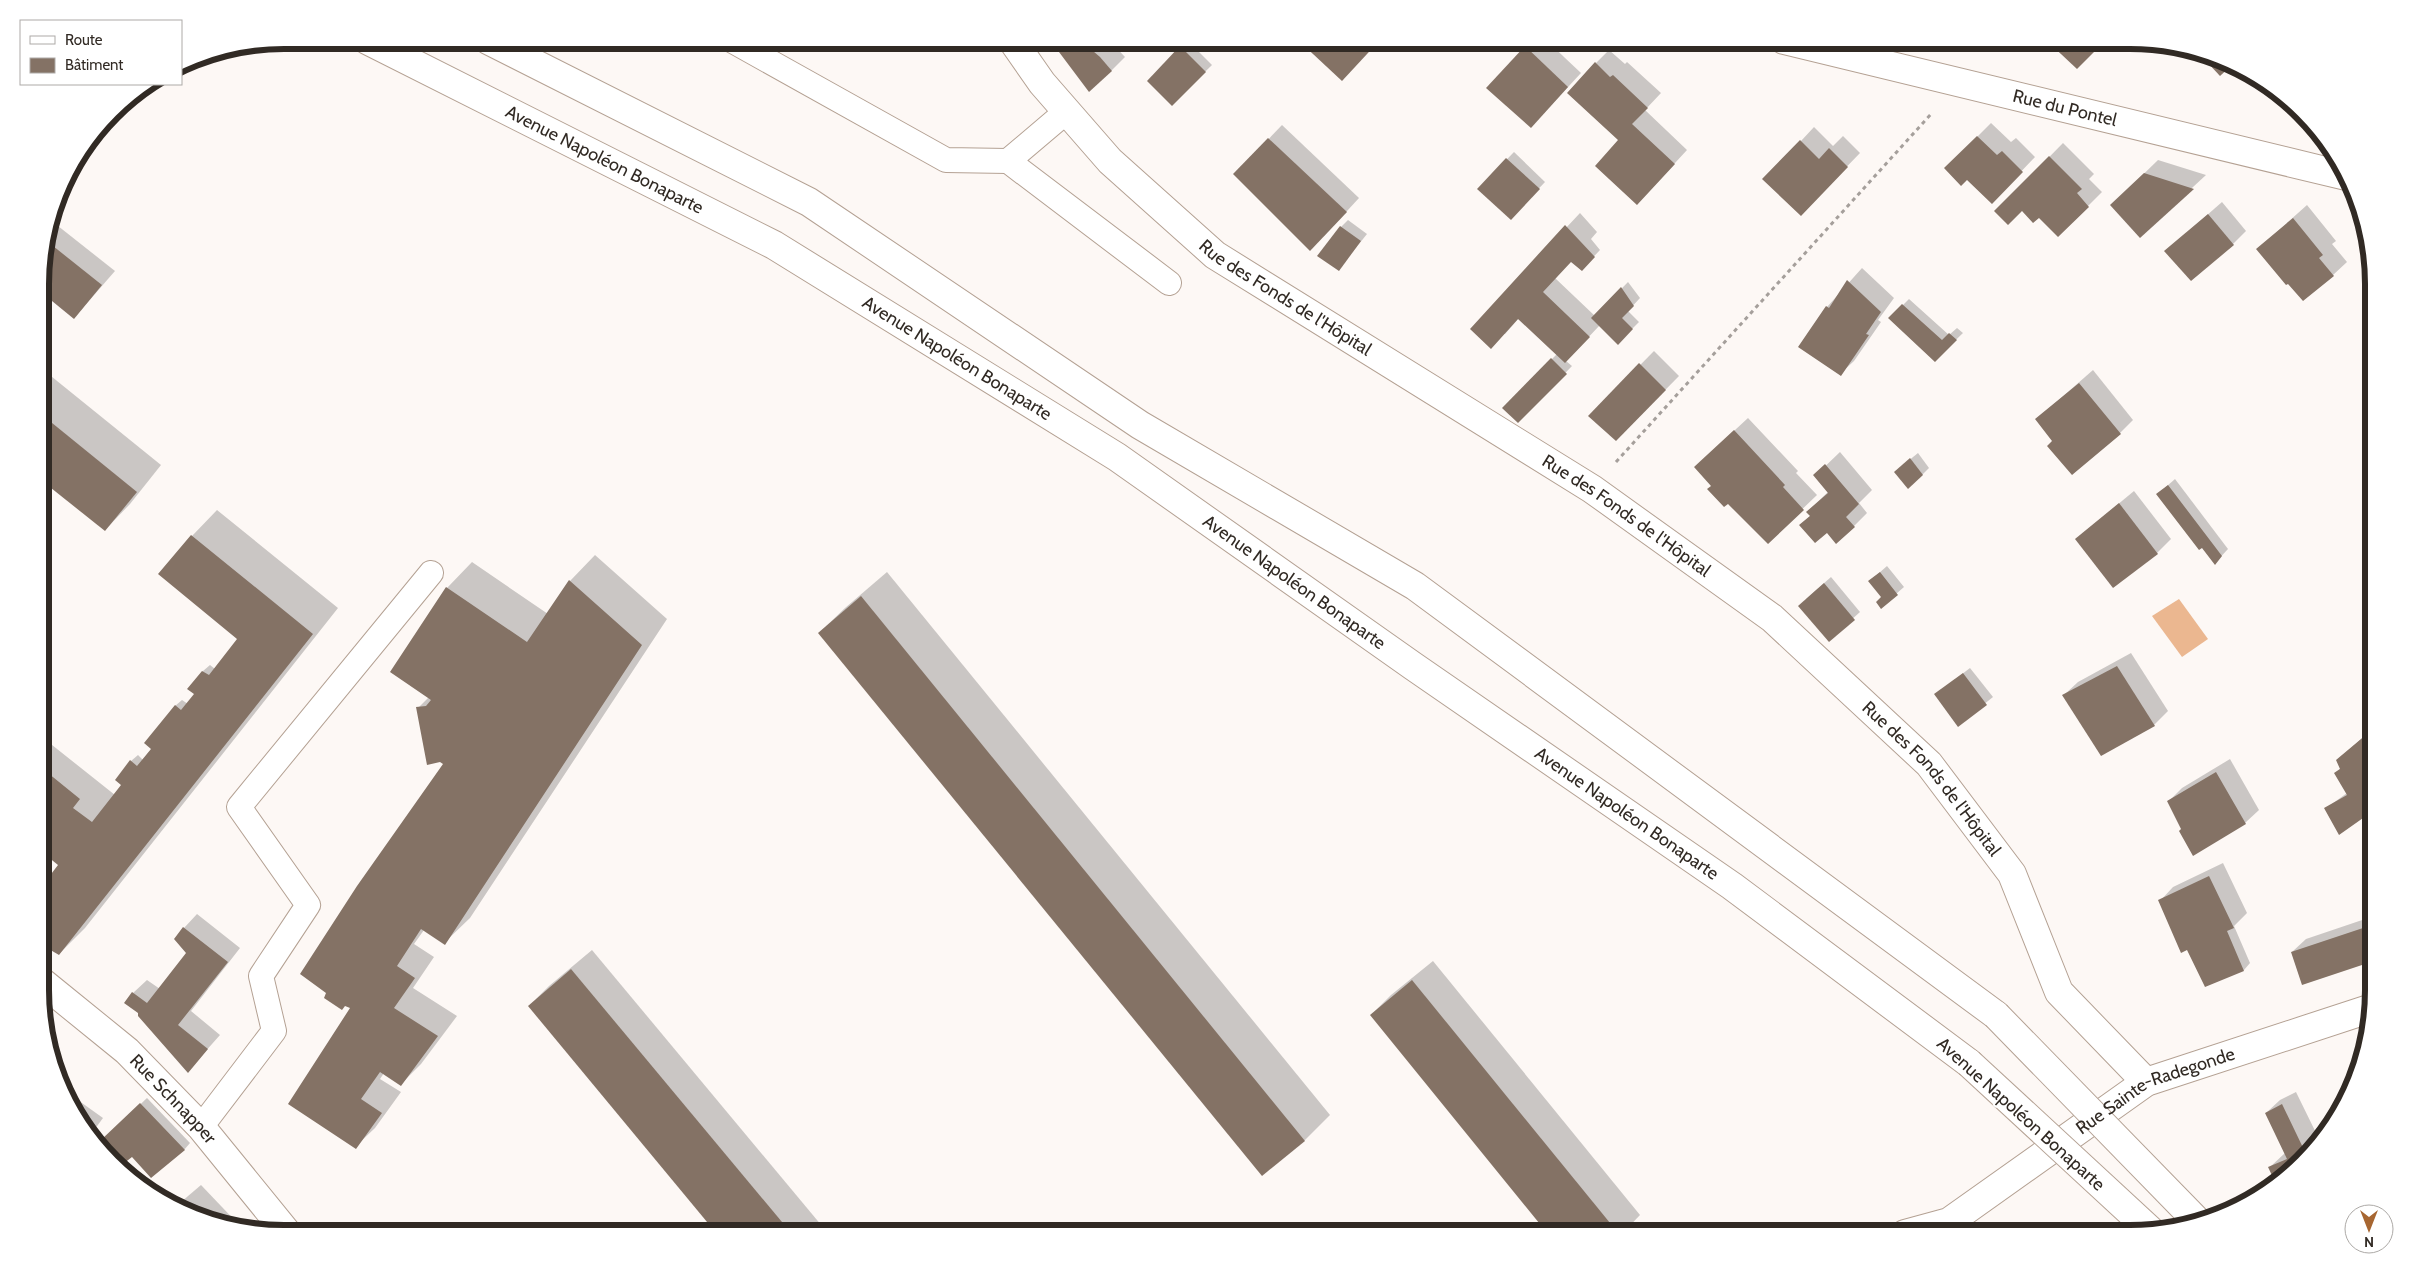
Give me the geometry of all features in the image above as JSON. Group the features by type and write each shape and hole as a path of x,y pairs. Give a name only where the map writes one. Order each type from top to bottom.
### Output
{"main road":[{"name":"Avenue Napoléon Bonaparte","path":"384,49 774,245 1117,457 1413,666 1732,886 1969,1063 2144,1225"},
{"path":"506,49 809,202 1140,425 1415,586 1996,1015 2193,1217"},
{"name":"Rue des Fonds de l'Hôpital","path":"1018,49 1042,83 1110,161 1215,255 1592,489 1772,618 1929,764 2012,874 2059,992 2146,1082"},
{"name":"Rue du Pontel","path":"1852,49 1946,78 2338,174"},
{"name":"Rue Schnapper","path":"49,988 127,1051 201,1127 281,1225"},
{"name":"Rue Sainte-Radegonde","path":"1955,1225 2146,1082 2364,1011"}],"lane":[{"path":"747,49 946,160 1008,161 1169,283"},
{"path":"1008,161 1067,111"},
{"path":"201,1127 274,1031 261,976 308,905 239,807 431,573"}],"path":[{"path":"1592,489 1939,105 1946,78"}],"shaded area":[{"path":"2179,599 2208,639 2182,657 2152,616"}],"building":[{"path":"1057,49 1091,49 1112,71 1089,92"},
{"path":"1177,49 1183,49 1206,72 1172,106 1147,81"},
{"path":"1308,49 1372,49 1342,81"},
{"path":"1522,49 1528,49 1568,87 1531,128 1486,88"},
{"path":"2056,49 2097,49 2077,69"},
{"path":"2206,61 2227,70 2220,76"},
{"path":"1595,62 1610,77 1613,75 1648,108 1632,124 1675,164 1637,205 1595,166 1618,140 1567,93"},
{"path":"1977,136 1997,155 2002,151 2023,172 1992,204 1967,180 1961,186 1944,168"},
{"path":"1268,138 1347,212 1310,251 1233,174"},
{"path":"1800,140 1819,159 1829,148 1848,167 1801,216 1762,179"},
{"path":"2049,156 2082,189 2077,193 2089,207 2058,237 2039,218 2033,223 2022,211 2008,225 1994,211"},
{"path":"1506,158 1540,189 1511,220 1477,189"},
{"path":"2144,173 2194,189 2140,238 2110,205"},
{"path":"2208,214 2234,245 2191,281 2164,251"},
{"path":"2293,218 2323,255 2319,258 2334,276 2303,301 2288,284 2286,285 2256,249"},
{"path":"1565,225 1595,257 1582,271 1571,262 1543,292 1590,337 1565,363 1518,319 1491,349 1470,329"},
{"path":"1340,226 1361,241 1339,271 1317,256"},
{"path":"52,245 102,285 74,319 49,299 49,269"},
{"path":"1847,280 1881,312 1866,334 1869,335 1841,376 1798,347 1826,306 1829,308"},
{"path":"1621,287 1634,306 1622,318 1633,329 1618,345 1591,318"},
{"path":"1902,304 1942,340 1949,333 1957,340 1935,362 1888,318"},
{"path":"1551,358 1567,374 1518,423 1502,408"},
{"path":"1639,363 1666,390 1616,441 1588,416"},
{"path":"2079,383 2121,434 2072,475 2047,446 2052,441 2035,419"},
{"path":"49,420 137,492 105,531 49,486"},
{"path":"1734,430 1785,485 1783,487 1804,510 1768,544 1728,504 1724,507 1707,489 1711,486 1694,467"},
{"path":"1910,458 1923,475 1908,489 1894,472"},
{"path":"1825,464 1859,504 1846,517 1855,527 1836,544 1827,533 1815,543 1799,525 1810,516 1806,512 1828,493 1813,475"},
{"path":"2168,485 2222,556 2215,565 2202,548 2199,550 2156,494"},
{"path":"2119,503 2158,554 2113,588 2075,539"},
{"path":"191,535 313,634 59,955 49,949 49,877 58,865 49,858 49,774 80,799 73,808 92,822 121,785 115,780 130,760 137,766 151,749 144,743 175,705 181,710 194,694 187,689 202,671 209,675 237,639 158,574"},
{"path":"1880,572 1898,595 1881,609 1876,602 1881,597 1868,581"},
{"path":"569,580 642,645 445,945 421,929 397,966 415,978 394,1008 438,1036 401,1086 380,1072 361,1099 382,1113 356,1149 288,1104 350,1008 345,1006 342,1010 324,998 326,993 300,974 357,886 443,764 440,762 427,765 416,707 426,706 431,700 390,672 446,587 527,642"},
{"path":"1824,583 1855,620 1829,642 1798,606"},
{"path":"861,596 1305,1141 1262,1176 818,633"},
{"path":"2117,666 2155,726 2101,756 2062,695"},
{"path":"1963,673 1987,705 1958,727 1934,694"},
{"path":"2365,736 2365,817 2339,835 2324,808 2347,795 2334,773 2340,769 2336,760"},
{"path":"2216,772 2246,824 2193,856 2179,831 2181,829 2167,801"},
{"path":"2209,876 2234,928 2227,931 2244,971 2205,987 2187,950 2181,953 2158,900"},
{"path":"183,927 228,962 178,1025 208,1049 188,1073 138,1016 138,1013 124,1003 132,992 147,1003 186,953 174,939"},
{"path":"2363,928 2365,934 2365,964 2302,985 2291,952"},
{"path":"571,969 784,1225 710,1225 528,1006"},
{"path":"1412,980 1612,1225 1541,1225 1370,1015"},
{"path":"140,1103 185,1150 151,1178 132,1157 125,1163 102,1139"},
{"path":"2282,1104 2303,1149 2273,1177 2268,1167 2287,1159 2265,1113"}]}
